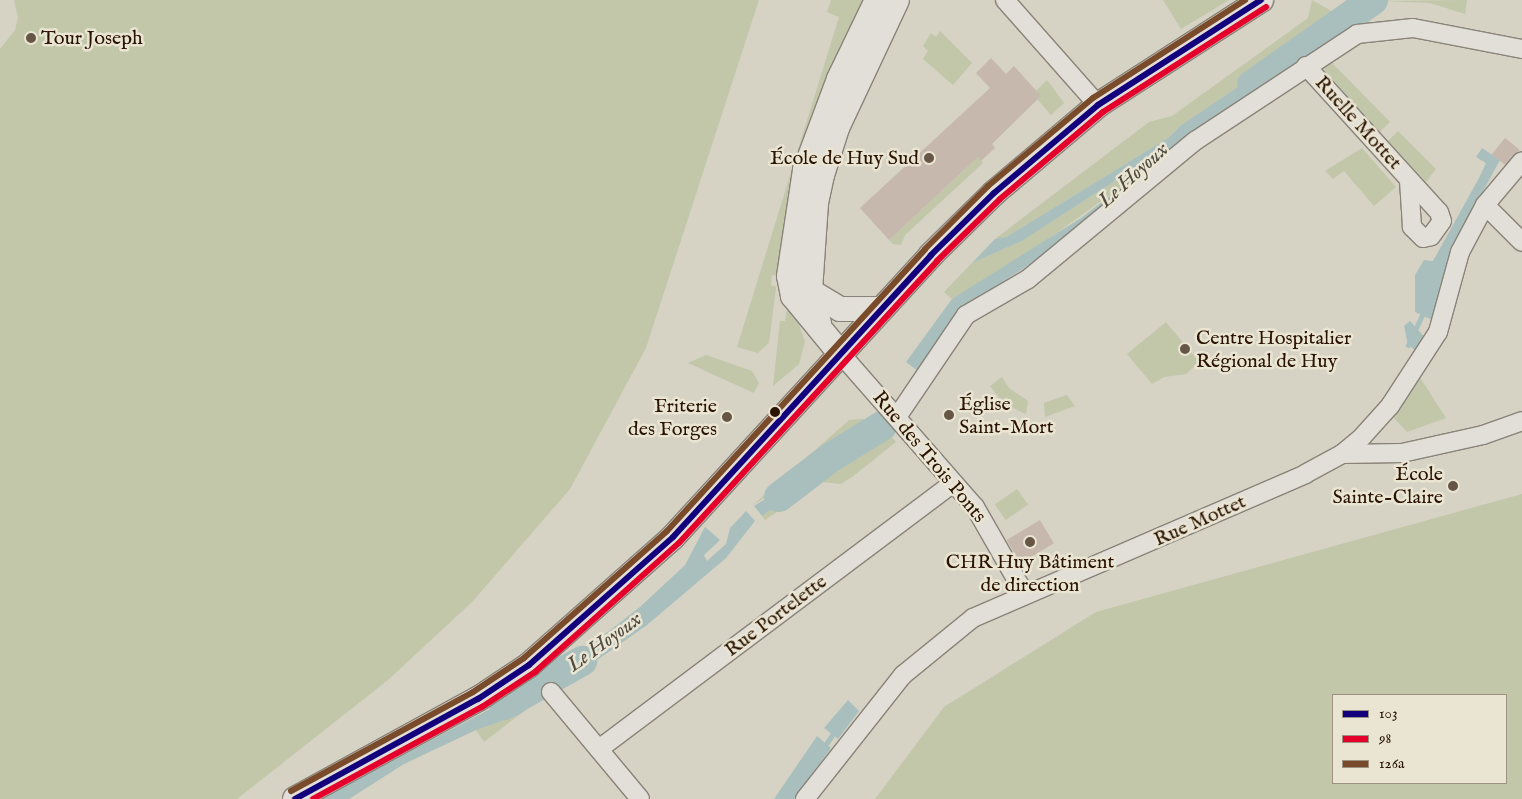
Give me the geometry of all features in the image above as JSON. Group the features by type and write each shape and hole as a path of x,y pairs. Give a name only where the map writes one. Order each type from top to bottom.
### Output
{"main road":[{"path":"840,353 793,296 789,276 797,204 804,170 823,118 877,0"},
{"path":"821,330 810,291 816,203 822,176 837,128 897,0"},
{"path":"295,799 478,699 528,665 673,537 840,353 994,192 1098,105 1261,0"},
{"path":"810,291 840,309 881,309"}],"street":[{"path":"1005,0 1098,105"},
{"path":"897,417 966,315 1028,279 1195,141 1357,34 1384,29 1414,28 1522,49"},
{"name":"Ruelle Mottet","path":"1306,66 1409,180"},
{"path":"1342,454 1390,406 1438,332 1460,252 1485,205 1522,161"},
{"path":"1485,205 1522,242"},
{"name":"Rue des Trois Ponts","path":"840,353 975,507 1024,593"},
{"path":"1342,454 1402,453 1483,435 1522,421"},
{"name":"Rue Mottet","path":"805,799 903,675 973,618 1024,593 1056,582 1305,474 1342,454"},
{"name":"Rue Portelette","path":"600,750 953,483"},
{"path":"551,692 640,799"}],"green space":[{"path":"14,0 759,0 646,348 570,489 472,602 388,680 237,799 0,799 0,49 15,30 18,17"},
{"path":"831,0 865,0 809,123 790,178 777,276 772,275 771,285 776,287 769,343 758,353 737,347 839,17 827,12"},
{"path":"1163,0 1229,0 1181,29"},
{"path":"1312,0 1340,16 1323,29 1332,37 1291,65 1281,58 1180,126 1168,138 1006,237 995,239 1149,122 1172,116 1308,18"},
{"path":"1467,0 1465,14 1430,3 1384,1"},
{"path":"940,31 972,63 953,85 923,59 928,51 923,46 931,33 936,37"},
{"path":"1330,61 1390,122 1380,132 1325,71 1324,64"},
{"path":"1047,80 1064,103 1051,115 1037,99 1036,91"},
{"path":"1398,131 1436,169 1426,182 1388,141"},
{"path":"1362,148 1396,187 1374,206 1344,171 1333,179 1325,171"},
{"path":"978,157 983,163 905,235 901,245 893,244 889,240"},
{"path":"1121,177 1128,182 1030,252 952,299 944,292 972,263 1022,241"},
{"path":"787,308 797,319 805,342 799,364 773,386 780,321 785,321"},
{"path":"1166,322 1199,362 1186,374 1164,377 1152,384 1127,354"},
{"path":"706,355 752,371 759,383 754,393 688,363"},
{"path":"1419,376 1446,418 1407,432 1391,415"},
{"path":"1002,377 1009,388 1028,401 1026,414 1004,404 990,386"},
{"path":"1067,395 1075,406 1045,417 1044,403"},
{"path":"874,418 896,442 841,484 822,482 765,520 762,516 805,485 806,473 753,505 849,420"},
{"path":"1017,489 1028,505 1006,520 995,504"},
{"path":"1522,494 1522,799 875,799 944,707 1096,612"},
{"path":"519,715 484,742 476,730"}],"water":[{"path":"1359,0 1385,0 1355,21 1344,12"},
{"path":"1340,16 1351,24 1332,37 1325,34 1323,29"},
{"path":"1281,58 1291,65 1060,244 962,309 918,371 906,362 952,299 1081,218 1128,182 1127,178 1121,177 1022,241 972,263 995,239 1006,237 1168,138 1180,126"},
{"path":"1482,148 1500,160 1475,206 1434,321 1415,312 1415,275 1424,260 1433,261 1479,178 1486,163 1476,157"},
{"path":"1410,321 1427,340 1418,352 1408,345 1404,326"},
{"path":"806,473 810,473 805,485 762,516 754,506"},
{"path":"746,511 755,521 726,558 647,625 553,691 541,676 573,659 640,607 685,565 705,527 720,540 704,555 707,561 726,544 730,528"},
{"path":"536,679 548,694 519,715 476,730 404,764 349,799 320,799 488,710"},
{"path":"848,700 859,711 838,739 824,728"},
{"path":"817,736 831,748 794,799 774,799"}],"building":[{"path":"991,58 1006,74 1014,66 1041,96 992,144 995,148 981,161 978,157 889,240 860,208 990,88 976,73"},
{"path":"1505,138 1520,150 1507,166 1492,154"},
{"name":"CHR Huy Bâtiment de direction","path":"1040,520 1054,543 1020,563 1007,540"}],"waterway":[{"name":"Le Hoyoux","path":"1252,85 1373,0"},
{"path":"1408,345 1425,309"},
{"name":"Le Hoyoux","path":"779,497 830,458 882,426"},
{"name":"Le Hoyoux","path":"504,705 582,661"},
{"path":"823,748 835,731"}],"transit line":[{"name":"126a","path":"291,791 473,692 524,658 667,531 925,249 988,186 1093,98 1245,0"},
{"name":"103","path":"295,799 478,699 529,665 673,537 931,255 994,193 1098,105 1261,0"},
{"name":"98","path":"313,799 482,707 535,672 679,543 937,261 1000,199 1103,112 1266,7"}],"place":[{"name":"Tour Joseph","path":"31,38"},
{"name":"École de Huy Sud","path":"929,158"},
{"name":"Centre Hospitalier Régional de Huy","path":"1185,349"},
{"name":"Église Saint-Mort","path":"949,415"},
{"name":"Friterie des Forges","path":"727,417"},
{"name":"École Sainte-Claire","path":"1453,486"},
{"name":"CHR Huy Bâtiment de direction","path":"1030,542"}]}
